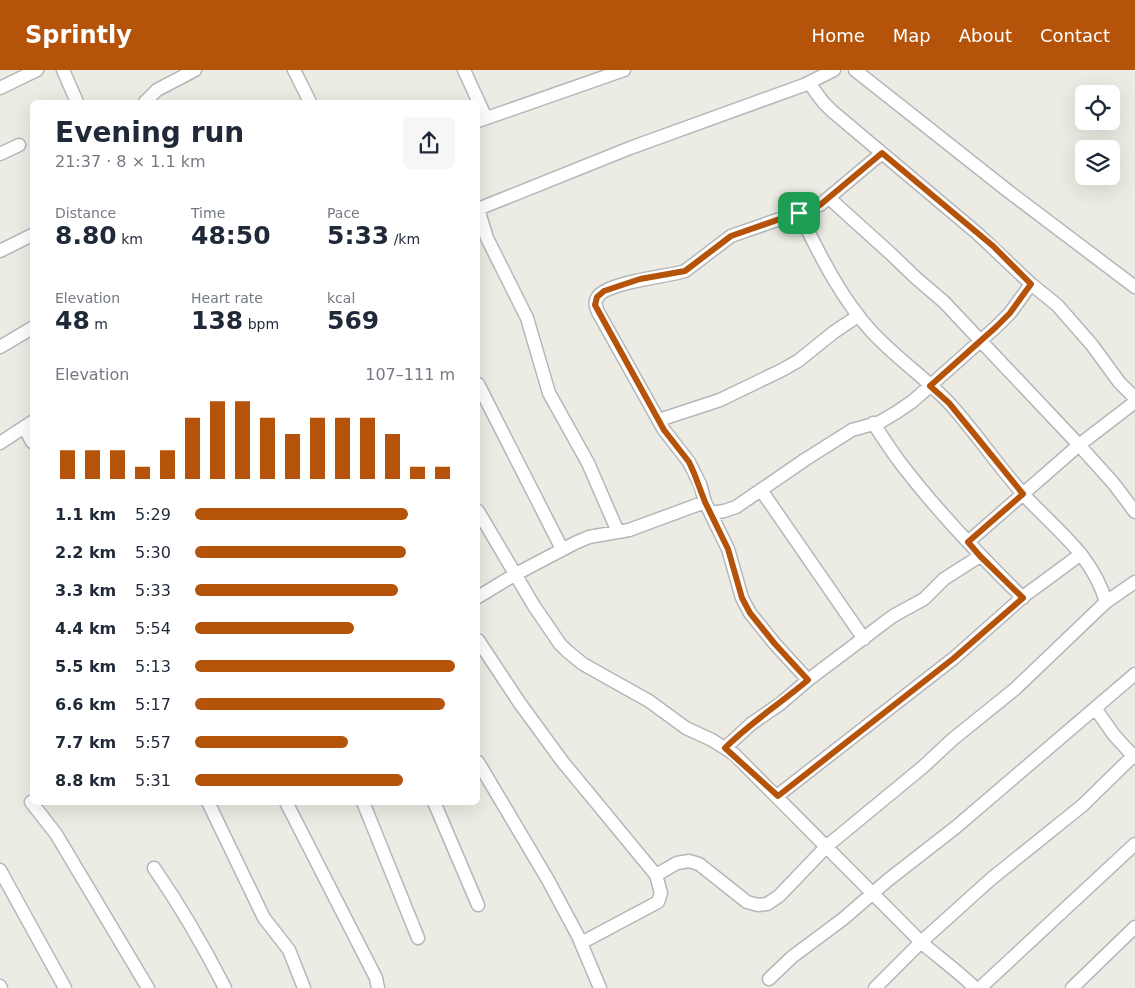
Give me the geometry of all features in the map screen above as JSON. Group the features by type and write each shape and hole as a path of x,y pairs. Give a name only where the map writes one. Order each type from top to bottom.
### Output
{"street":[{"path":"0,88 37,70"},
{"path":"63,70 76,100"},
{"path":"147,100 157,90 195,70"},
{"path":"294,70 309,100"},
{"path":"464,70 475,100"},
{"path":"482,119 624,70"},
{"path":"480,208 630,148 809,83 834,70"},
{"path":"855,70 1008,191 1135,287"},
{"path":"809,83 822,102 832,112 993,246 1031,284 1057,305 1092,345 1119,382 1135,400 968,542"},
{"path":"0,154 19,145"},
{"path":"808,680 750,613 742,598 728,549 689,462 670,440 595,305 597,297 604,291 640,279 685,271 731,236 820,205 882,153"},
{"path":"829,198 944,302 982,340 1080,445 1114,484 1135,512"},
{"path":"799,213 838,288 858,316 886,346 949,403 1023,494 1070,539 1102,586 1106,602"},
{"path":"480,215 487,238 527,318 549,393 588,464 618,532"},
{"path":"0,251 30,236"},
{"path":"480,596 562,549 589,537 629,530 708,508 724,511 736,506 852,430 897,412 982,340 1010,313 1031,284"},
{"path":"659,420 720,400 757,383 798,360 829,335 858,316"},
{"path":"2,342 30,329"},
{"path":"480,388 562,549"},
{"path":"873,423 900,462 968,542 1023,598"},
{"path":"0,443 28,424"},
{"path":"761,490 864,638"},
{"path":"480,515 514,575 560,644 575,658 649,701 686,728 725,748 778,796 921,942 976,988"},
{"path":"778,796 954,658 1023,598 1081,554"},
{"path":"725,748 751,724 780,704 808,680 893,616 924,599 944,579 980,556"},
{"path":"656,875 677,863 689,861 699,864 747,902 758,905 767,904 779,896 827,846 1015,689 1106,602 1135,582"},
{"path":"480,643 519,702 557,753 656,875 661,893 658,902 581,943"},
{"path":"769,979 792,957 844,920 874,893 956,827 1135,674"},
{"path":"875,988 921,942 990,879 1083,805 1134,756 1114,735 1095,708"},
{"path":"480,765 548,880 581,943 600,988"},
{"path":"33,805 56,834 148,988"},
{"path":"209,805 264,918 289,950 304,988"},
{"path":"288,805 376,978 378,988"},
{"path":"364,805 418,938"},
{"path":"435,805 478,905"},
{"path":"980,988 1135,844"},
{"path":"154,868 202,943 224,988"},
{"path":"0,870 64,988"},
{"path":"1072,988 1135,927"}],"route":[{"path":"882,153 993,246 1031,284 1010,313 930,386 949,403 1023,494 968,542 1023,598 954,658 778,796 734,754 725,748 751,724 780,704 808,680 750,613 742,598 728,549 705,502 700,484 689,462 664,430 595,305 597,297 604,291 640,279 685,271 731,236 799,213 820,205 882,153"}]}
